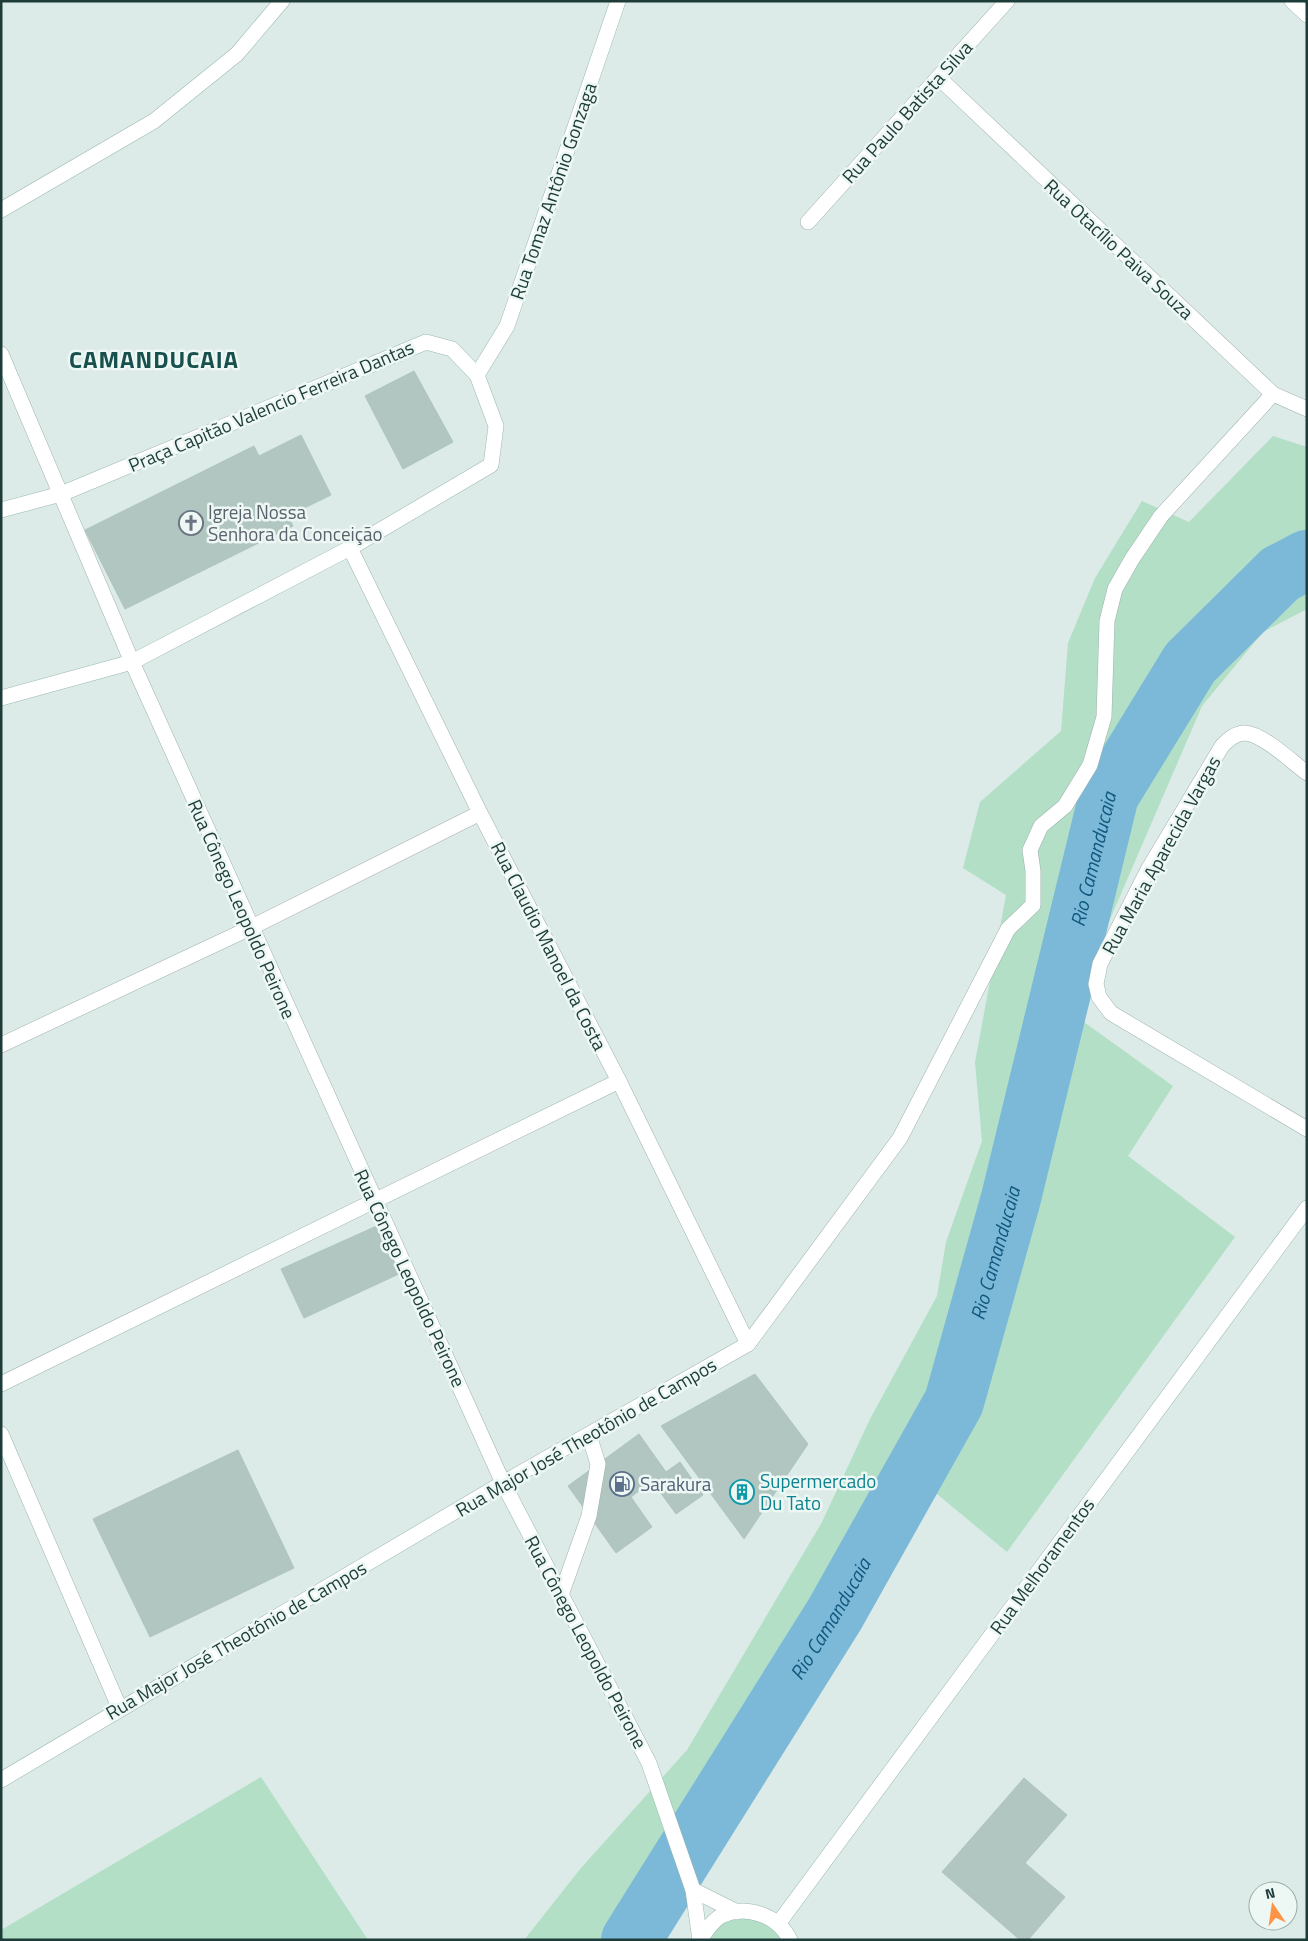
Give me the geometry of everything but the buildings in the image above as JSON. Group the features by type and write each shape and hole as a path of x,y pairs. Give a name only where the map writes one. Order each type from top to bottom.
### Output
{"street":[{"path":"1,210 154,121 236,54 282,1"},
{"name":"Rua Tomaz Antônio Gonzaga","path":"477,375 508,326 618,1"},
{"path":"1292,1 1307,15"},
{"name":"Rua Paulo Batista Silva","path":"808,222 939,78 997,5"},
{"name":"Rua Otacílio Paiva Souza","path":"939,78 1273,394 1307,409"},
{"name":"Praça Capitão Valencio Ferreira Dantas","path":"1,510 61,494 426,342 452,349 477,375 496,426 491,465 350,548 132,662 1,698"},
{"path":"1,354 132,662"},
{"name":"Rua Major José Theotônio de Campos","path":"1,1780 503,1483 748,1344 900,1138 1008,929 1033,905 1033,870 1030,850 1040,826 1065,806 1090,765 1104,717 1108,622 1115,589 1132,559 1161,516 1273,394"},
{"name":"Rua Claudio Manoel da Costa","path":"350,548 480,813 619,1081 748,1344"},
{"name":"Rua Cônego Leopoldo Peirone","path":"132,662 250,928 503,1483 649,1763 693,1890 700,1940"},
{"name":"Rua Maria Aparecida Vargas","path":"1307,773 1258,737 1244,733 1233,736 1222,746 1149,868 1100,964 1096,984 1099,997 1111,1013 1307,1129"},
{"path":"1,1045 250,928 480,813"},
{"path":"1,1384 619,1081"},
{"name":"Rua Melhoramentos","path":"778,1924 1307,1208"},
{"path":"1,1434 120,1709"},
{"path":"561,1595 589,1516 598,1464 589,1435"},
{"path":"693,1890 737,1912"},
{"path":"700,1940 708,1927 721,1916 752,1911 766,1916 778,1924 790,1940"}],"green space":[{"path":"1273,436 1307,447 1307,609 1263,632 1202,706 1070,1012 1173,1086 1128,1156 1235,1237 1007,1552 937,1494 722,1809 666,1940 524,1940 581,1868 687,1750 822,1522 870,1419 937,1296 946,1242 982,1141 975,1062 1006,895 963,868 980,802 1061,731 1068,643 1095,578 1142,501 1189,522"},
{"path":"261,1777 368,1940 1,1940 1,1930"},
{"path":"748,1916 774,1928 783,1940 706,1940 721,1922"}],"waterway":[{"name":"Rio Camanducaia","path":"631,1940 835,1614 954,1402 1011,1198 1109,795 1190,663 1280,574 1307,560"}],"place":[{"name":"Igreja Nossa Senhora da Conceição","path":"191,523"},
{"name":"Sarakura","path":"622,1484"},
{"name":"Supermercado Du Tato","path":"742,1492"}],"district":[{"name":"CAMANDUCAIA","path":"154,360"}]}
